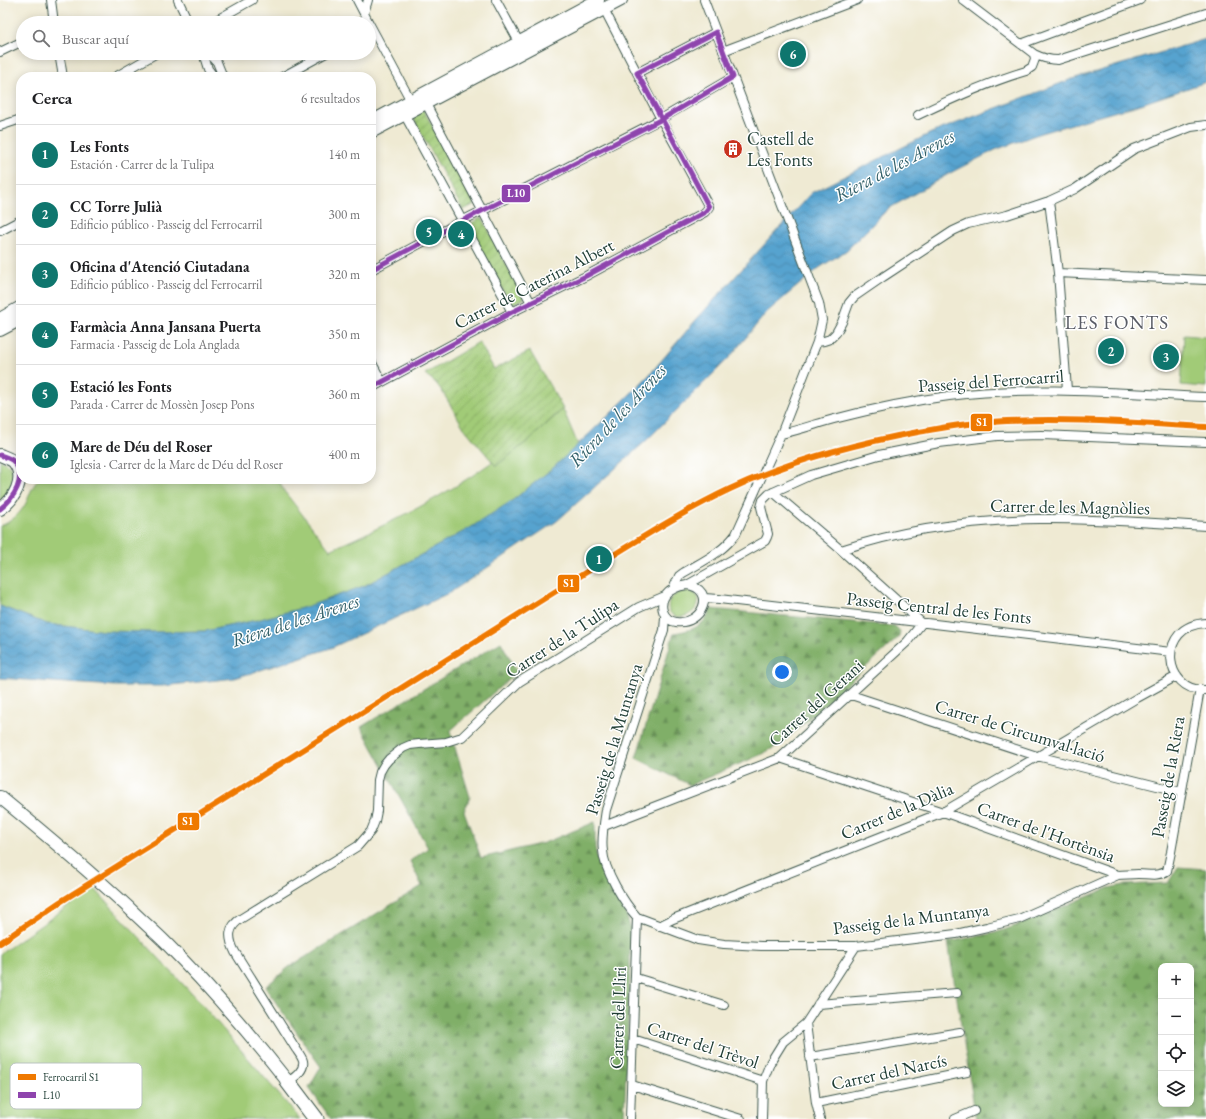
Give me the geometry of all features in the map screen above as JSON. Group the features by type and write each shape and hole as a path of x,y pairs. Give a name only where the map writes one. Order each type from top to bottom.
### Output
{"highway":[{"path":"288,1082 316,1119"}],"main road":[{"path":"376,128 402,110 520,42 601,4 621,0"},
{"path":"419,100 601,4"},
{"path":"376,120 402,110"},
{"path":"0,319 16,310"},
{"path":"0,330 16,322"},
{"path":"0,455 16,459"},
{"path":"0,509 12,499 17,490 18,484"},
{"path":"0,797 33,823 86,869 166,943 211,991 288,1082"}],"street":[{"path":"51,0 53,16"},
{"path":"178,0 186,16"},
{"path":"223,16 252,0"},
{"path":"357,0 365,16"},
{"path":"364,13 368,0"},
{"path":"496,0 520,42"},
{"path":"687,585 700,590 704,598 704,603 700,613 688,621 673,622 665,617 663,611 662,606 665,596 673,589 679,576 717,554 731,542 736,534 782,434 818,342 822,320 819,303 704,0"},
{"path":"723,51 857,0"},
{"path":"963,0 1021,44 1034,56 1050,60 1058,60 1206,13"},
{"path":"1021,44 1140,0"},
{"path":"601,4 661,119"},
{"path":"637,73 716,32"},
{"path":"376,35 419,100 483,211 531,303"},
{"path":"0,52 16,44"},
{"path":"918,115 984,85 1026,71 1032,67 1034,56"},
{"path":"60,60 62,72"},
{"path":"124,72 145,60"},
{"path":"205,60 210,72"},
{"path":"215,60 221,72"},
{"path":"291,72 313,60"},
{"path":"376,267 462,221 661,119 733,77"},
{"path":"402,110 512,312"},
{"name":"Carrer de Caterina Albert","path":"376,385 512,312 586,276 705,212 709,207 661,119"},
{"path":"0,126 16,121"},
{"path":"818,342 824,342 836,333 842,322 846,308 851,300 882,277 953,232 968,224 1007,215 1049,201 1075,189 1134,149 1192,127 1206,125"},
{"path":"1049,201 1058,274 1067,390"},
{"path":"0,231 16,223"},
{"path":"1058,274 1206,280"},
{"path":"376,371 382,382"},
{"name":"Passeig del Ferrocarril","path":"782,434 833,419 885,407 950,396 1038,390 1067,390 1206,397"},
{"path":"673,589 687,585 765,541 768,534 761,507 763,500 773,492 811,475 879,455 939,443 997,436 1042,435 1206,442"},
{"path":"773,492 841,550 922,623"},
{"name":"Carrer de les Magnòlies","path":"841,550 932,528 990,521 1039,519 1206,526"},
{"name":"Carrer de la Tulipa","path":"288,1082 297,1076 302,1070 303,1062 230,943 233,925 238,920 358,846 366,838 373,826 377,811 377,785 380,772 389,759 403,748 410,745 446,742 462,737 519,682 639,607 665,596"},
{"name":"Passeig Central de les Fonts","path":"704,598 1171,652"},
{"name":"Passeig de la Muntanya","path":"665,617 664,630 606,810 604,826 602,851 607,867 616,886 637,917 698,940 724,944 761,946 856,946 956,934 1019,919 1118,875"},
{"name":"Carrer del Gerani","path":"604,826 780,758 851,695 907,642 922,623"},
{"path":"1203,689 1194,688 1185,684 1177,676 1171,663 1171,652 1177,636 1183,630 1198,623 1206,623"},
{"name":"Carrer de la Dàlia","path":"659,926 688,913 944,812 1136,698 1177,676"},
{"name":"Passeig de la Riera","path":"1167,871 1181,792 1203,689"},
{"name":"Carrer de Circumval·lació","path":"851,695 1037,756 1181,792"},
{"name":"Carrer de l'Hortènsia","path":"780,758 944,812 1118,875 1153,875 1162,874 1167,871"},
{"name":"Carrer del Lliri","path":"630,1119 637,917"},
{"path":"762,1119 763,1081 770,1063 784,1042 806,1023 856,946"},
{"path":"636,978 724,1005"},
{"path":"818,1004 957,993"},
{"path":"806,1023 816,1103 820,1119"},
{"path":"810,1057 960,1032"},
{"name":"Carrer del Trèvol","path":"633,1039 763,1081"},
{"name":"Carrer del Narcís","path":"816,1103 968,1072"},
{"path":"632,1085 741,1119"},
{"path":"955,1119 974,1111"}],"green space":[{"path":"423,109 475,204 463,210 412,116"},
{"path":"480,218 483,219 524,299 511,305 468,225"},
{"path":"1184,335 1206,337 1206,387 1181,385"},
{"path":"479,342 494,369 530,351 563,409 529,440 496,466 464,428 436,383 425,374"},
{"path":"563,409 578,445 553,468 513,500 470,528 364,586 306,607 257,620 205,631 151,632 105,631 47,624 0,606 0,526 4,525 15,517 21,510 35,484 280,484 284,491 330,550 414,510 453,488 492,462 496,466 529,440"},
{"path":"0,460 9,465 12,469 14,479 7,494 0,501"},
{"path":"687,591 694,593 698,597 697,607 688,615 682,617 675,616 670,612 668,607 671,598 678,593"},
{"path":"711,609 895,626 900,631 899,637 781,744 760,755 690,785 636,758 674,633 697,627 705,620"},
{"path":"501,642 517,672 450,731 470,797 464,811 481,858 544,843 595,822 595,848 598,861 604,875 618,897 630,927 630,971 624,1119 331,1119 309,1088 321,1067 265,987 289,967 422,886 410,861 428,848 361,727"},
{"path":"1178,867 1206,869 1206,1119 976,1119 948,942 995,933 1024,923 1108,888 1125,885 1168,883"},
{"path":"94,888 204,1007 300,1119 0,1119 0,954"}],"water":[{"name":"Riera de les Arenes","path":"1206,39 1206,82 1141,104 1041,133 995,150 952,172 888,209 847,250 819,268 767,312 729,358 647,440 557,521 451,592 331,648 235,678 163,686 117,686 0,678 0,606 47,624 105,631 205,631 257,620 306,607 364,586 470,528 513,500 553,468 650,374 695,321 811,193 931,133 1072,79"}],"rail line":[{"name":"S1","path":"0,943 60,902 620,551 702,503 752,479 822,454 918,432 972,423 1072,420 1206,427"}],"transit line":[{"name":"L10","path":"716,32 733,77 662,119 637,73 716,32"},
{"name":"L10","path":"376,267 462,221 662,119"},
{"name":"L10","path":"376,385 512,312 586,276 705,212 709,207 662,119"},
{"name":"L10","path":"0,455 13,461 16,465"},
{"name":"L10","path":"0,509 10,500 18,484"}],"place":[{"name":"Mare de Déu del Roser","path":"793,54"},
{"name":"Castell de Les Fonts","path":"733,149"},
{"name":"Estació les Fonts","path":"429,232"},
{"name":"Farmàcia Anna Jansana Puerta","path":"461,234"},
{"name":"CC Torre Julià","path":"1111,351"},
{"name":"Oficina d'Atenció Ciutadana","path":"1166,357"},
{"name":"Les Fonts","path":"599,559"}],"district":[{"name":"LES FONTS","path":"1117,322"}]}
